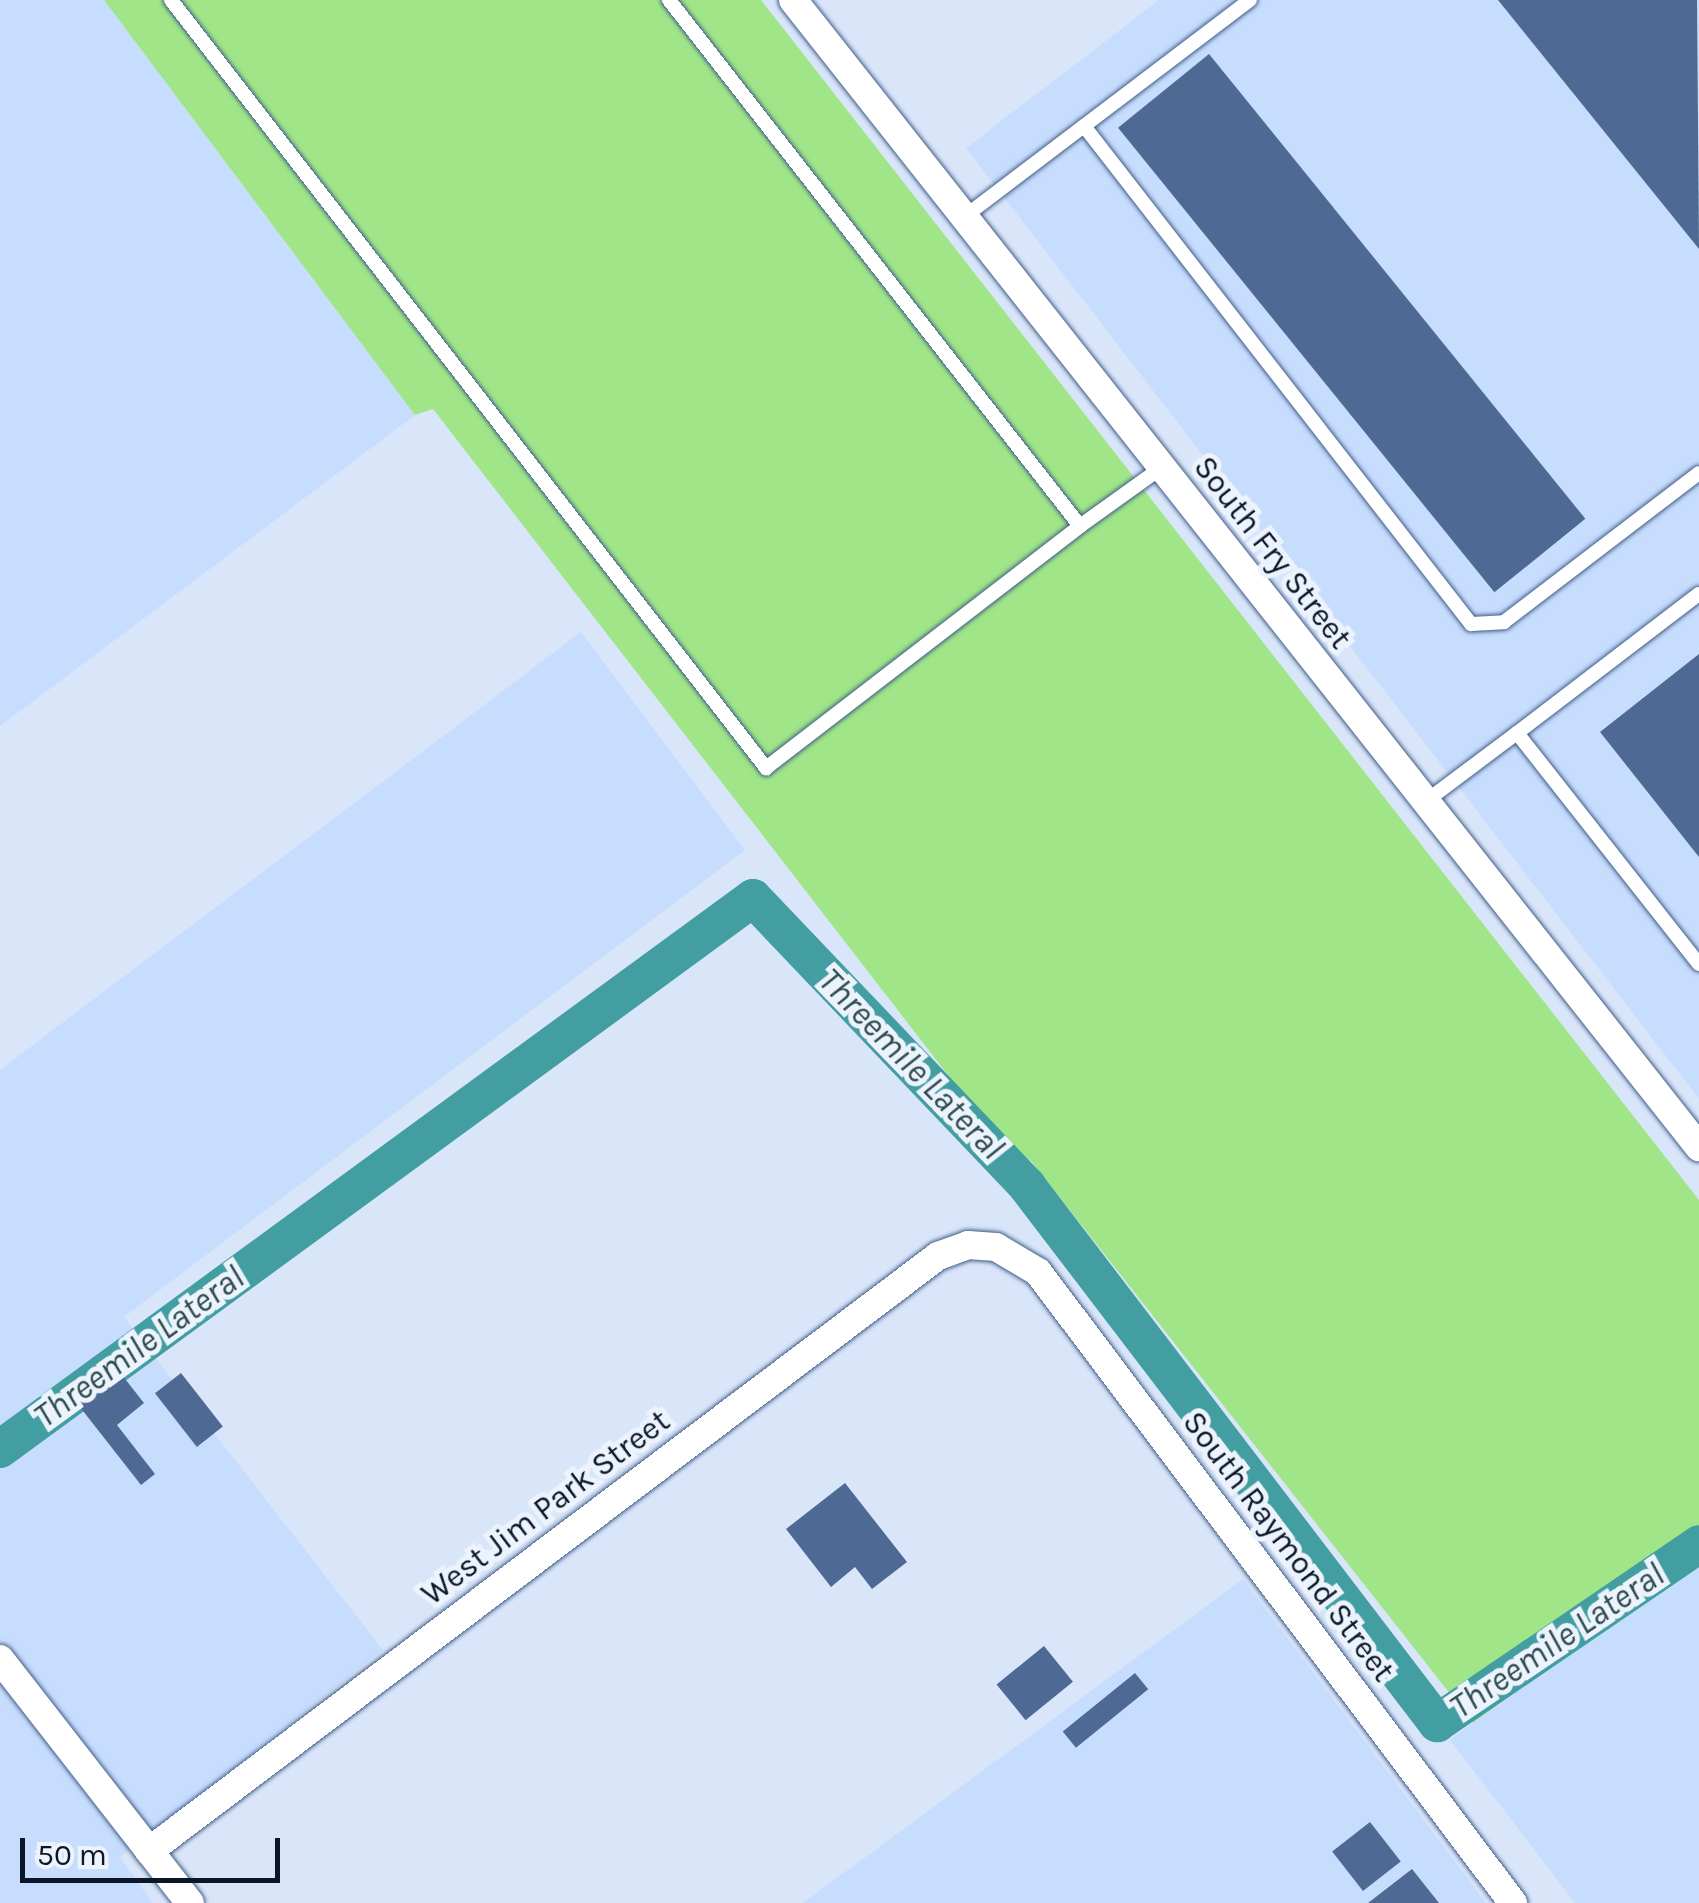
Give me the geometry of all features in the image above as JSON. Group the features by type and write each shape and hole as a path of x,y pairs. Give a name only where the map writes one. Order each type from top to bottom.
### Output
{"street":[{"name":"South Fry Street","path":"793,0 1699,1147"},
{"name":"West Jim Park Street","path":"149,1851 938,1256 996,1247"},
{"name":"South Raymond Street","path":"996,1247 1038,1272 1514,1903"},
{"path":"0,1659 190,1903"}],"lane":[{"path":"171,0 766,768 1161,468"},
{"path":"668,0 1080,526"},
{"path":"964,217 1250,0"},
{"path":"1084,126 1471,624 1504,622 1699,473"},
{"path":"1425,802 1699,594"},
{"path":"1517,733 1699,964"}],"shaded area":[{"path":"0,0 104,0 415,415 0,726"},
{"path":"1159,0 1699,0 1699,1099 966,148"},
{"path":"581,632 745,850 124,1317 383,1650 120,1857 153,1903 0,1903 0,1070"},
{"path":"1699,1554 1699,1903 1575,1903 1450,1740"},
{"path":"1243,1579 1486,1903 803,1903"}],"green space":[{"path":"104,0 761,0 1699,1200 1699,1554 1473,1723 1032,1162 992,1132 433,409 415,415"}],"building":[{"path":"1498,0 1697,0 1699,249"},
{"path":"1209,54 1585,519 1494,592 1118,128"},
{"path":"1699,654 1699,857 1600,732"},
{"path":"181,1373 223,1427 197,1447 155,1393"},
{"path":"122,1375 144,1403 117,1425 155,1474 141,1485 76,1402"},
{"path":"845,1483 907,1562 872,1589 855,1567 831,1587 786,1529"},
{"path":"1044,1646 1073,1682 1026,1720 997,1684"},
{"path":"1135,1673 1148,1689 1076,1748 1063,1732"},
{"path":"1370,1822 1401,1861 1363,1891 1332,1852"},
{"path":"1412,1869 1439,1903 1368,1903"}],"waterway":[{"name":"Threemile Lateral","path":"0,1449 753,898 1027,1186 1437,1723 1699,1544"}]}
